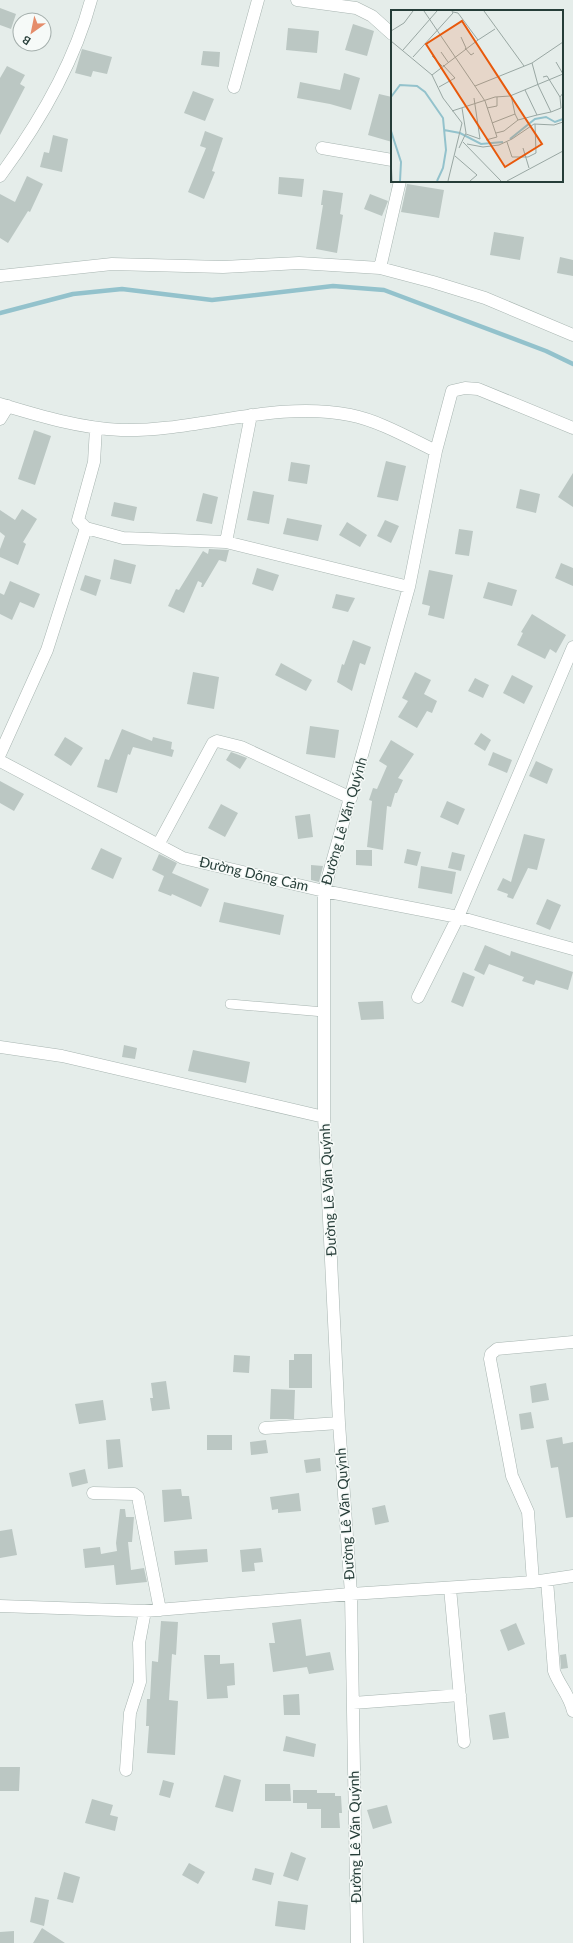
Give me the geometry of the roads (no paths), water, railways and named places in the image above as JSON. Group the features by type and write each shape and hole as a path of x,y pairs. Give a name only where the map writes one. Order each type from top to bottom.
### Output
{"street":[{"path":"0,176 54,92 77,43 91,0"},
{"path":"234,87 258,0"},
{"path":"297,0 356,8 367,12 391,33"},
{"path":"322,148 391,160"},
{"path":"380,268 400,182"},
{"path":"0,276 112,264 223,267 299,263 380,268 485,298 573,335"},
{"name":"Đường Lê Văn Quýnh","path":"357,1943 351,1594 339,1423 324,1117 324,891 409,587 436,451 448,400 452,392 456,389 478,389 573,428"},
{"path":"0,419 4,405 66,423 96,428 123,430 164,428 251,415 297,411 326,412 350,415 372,422 436,451"},
{"path":"226,542 251,415"},
{"path":"96,428 94,462 78,520 86,528 132,539 226,542 409,587"},
{"path":"0,754 47,650 86,528"},
{"path":"418,996 458,917 573,647"},
{"path":"158,845 213,743 217,741 241,748 351,798"},
{"name":"Đường Dõng Cảm","path":"0,761 183,858 324,891 458,917 573,949"},
{"path":"0,1046 69,1057 324,1117"},
{"path":"533,1582 528,1512 512,1476 490,1359 491,1354 496,1349 573,1342"},
{"path":"265,1428 339,1423"},
{"path":"93,1494 134,1494 138,1497 160,1610"},
{"path":"0,1606 145,1611 351,1594 533,1582 573,1576"},
{"path":"547,1580 554,1670 556,1678 571,1702 573,1711"},
{"path":"450,1588 464,1742"},
{"path":"126,1770 130,1713 140,1682 139,1643 145,1611"},
{"path":"353,1703 460,1695"}],"lane":[{"path":"230,1004 324,1012"}],"waterway":[{"path":"0,313 73,294 122,289 212,300 333,286 384,290 546,351 573,364"}]}
